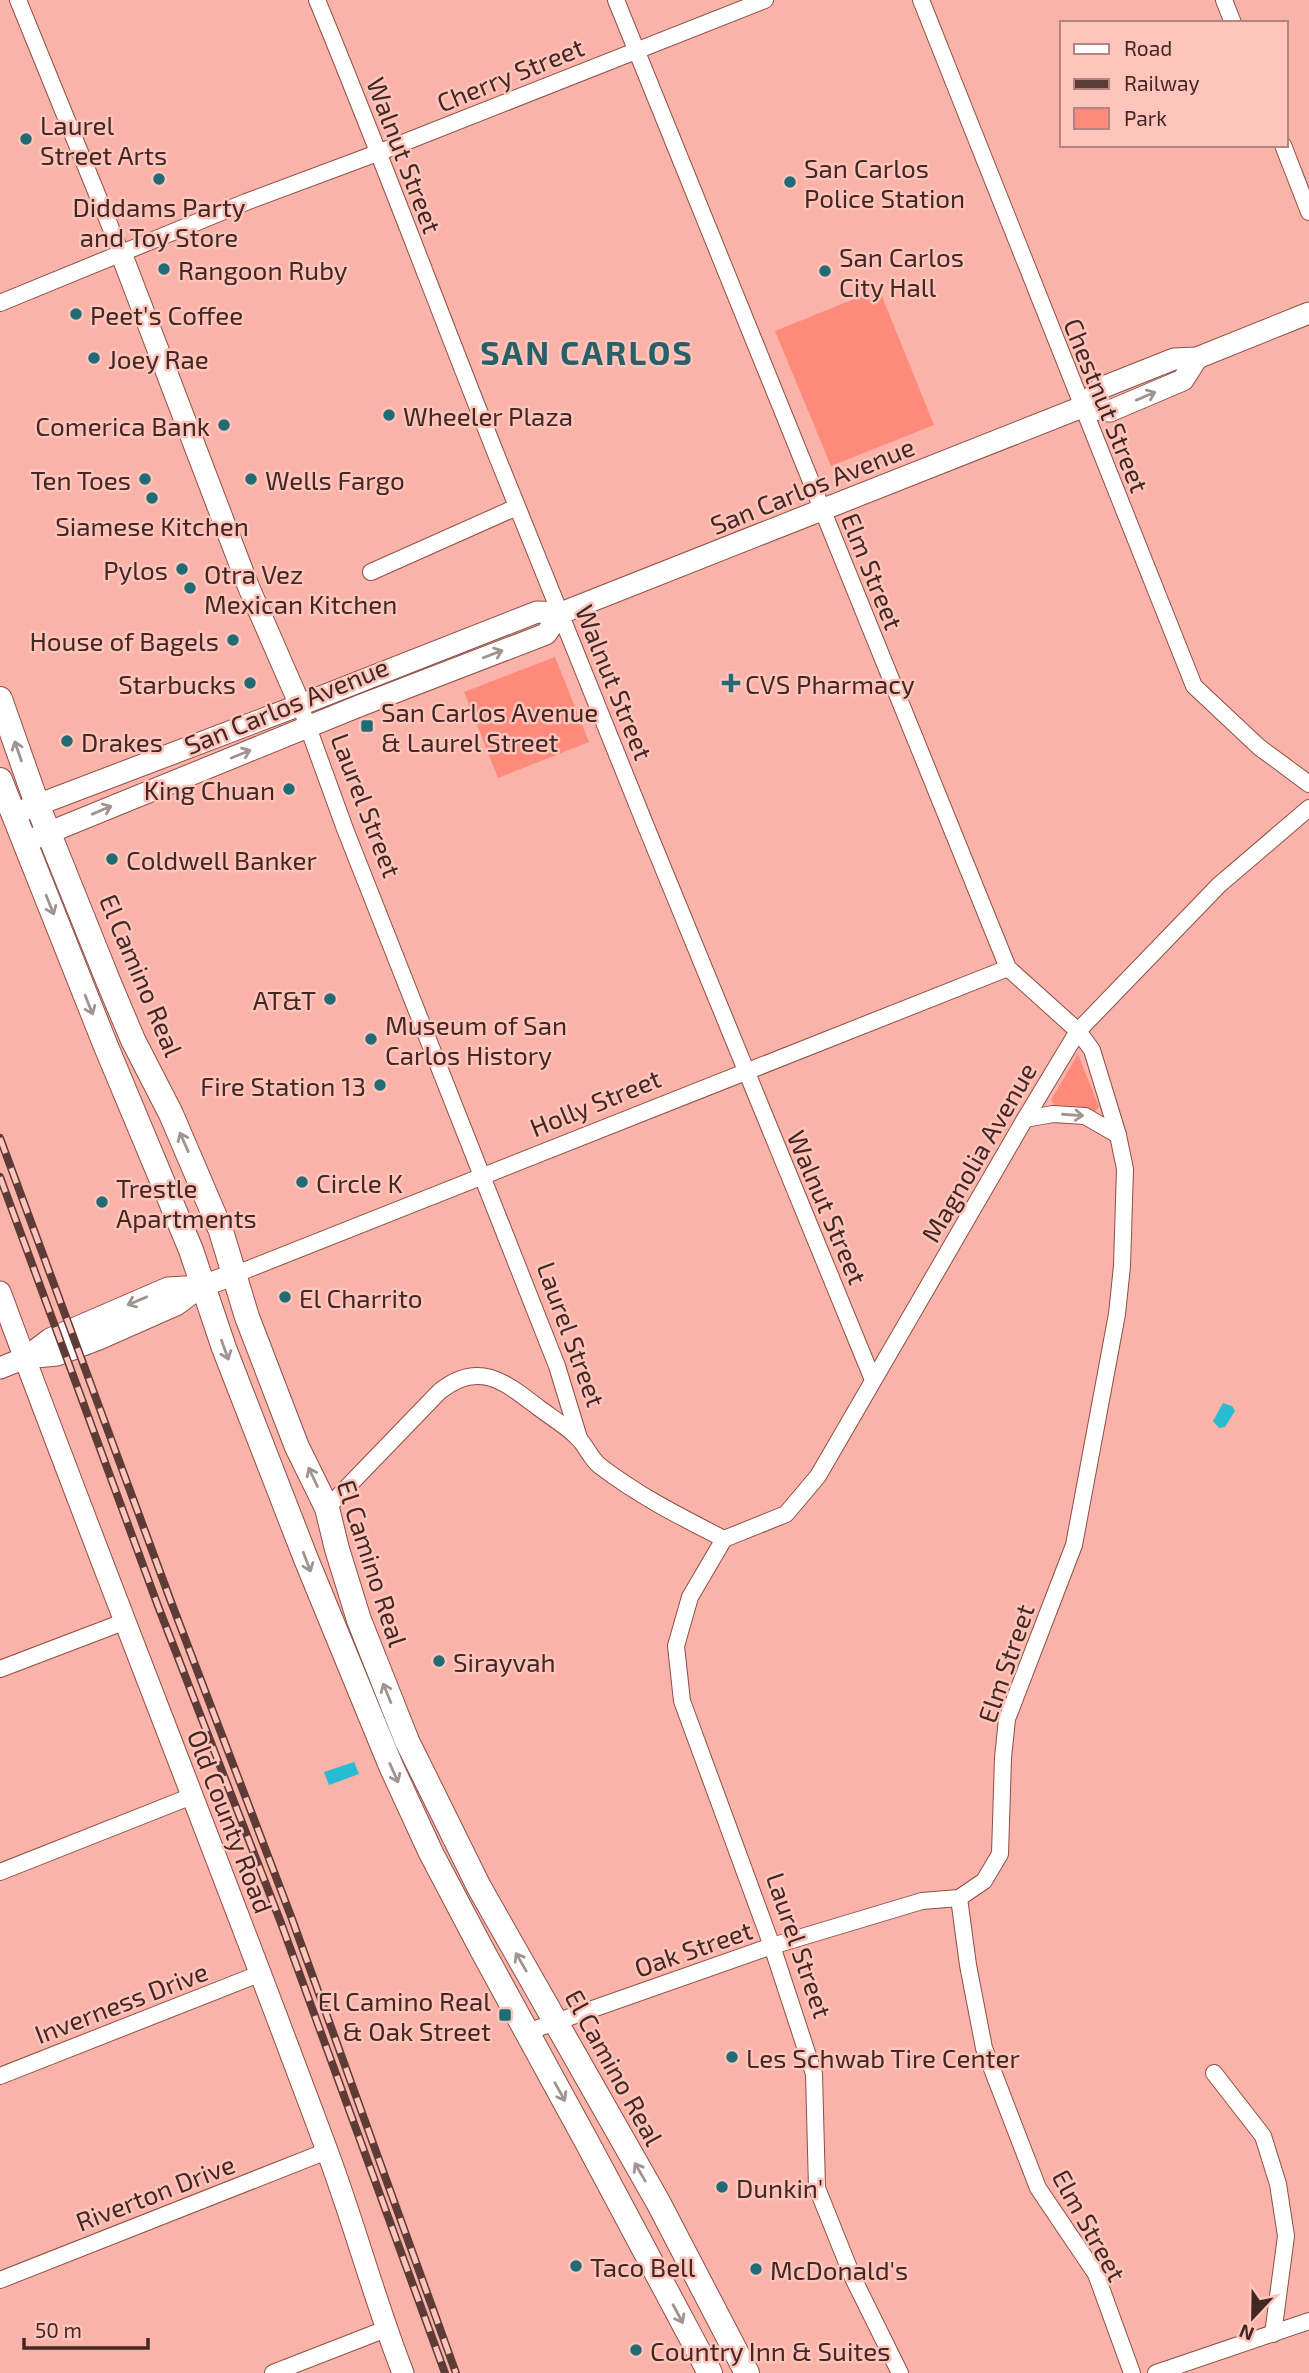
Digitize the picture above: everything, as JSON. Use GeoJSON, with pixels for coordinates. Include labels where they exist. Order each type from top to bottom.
{"type":"FeatureCollection","features":[{"type":"Feature","properties":{"kind":"main road","name":"Laurel Street"},"geometry":{"type":"LineString","coordinates":[[121,253],[253,599],[300,705]]}},
{"type":"Feature","properties":{"kind":"main road","name":"San Carlos Avenue"},"geometry":{"type":"LineString","coordinates":[[14,814],[537,611],[561,613],[1082,407],[1101,388],[1174,359],[1197,358],[1309,313]]}},
{"type":"Feature","properties":{"kind":"main road","name":"San Carlos Avenue"},"geometry":{"type":"LineString","coordinates":[[25,843],[417,682],[546,634],[561,613]]}},
{"type":"Feature","properties":{"kind":"main road","name":"El Camino Real"},"geometry":{"type":"LineString","coordinates":[[0,699],[37,804],[128,1029],[188,1151],[221,1231],[247,1317],[297,1447],[327,1508],[359,1619],[407,1741],[479,1887],[658,2202],[747,2373]]}},
{"type":"Feature","properties":{"kind":"main road"},"geometry":{"type":"LineString","coordinates":[[0,780],[105,1044],[184,1231],[224,1348],[306,1559],[391,1766],[431,1853],[710,2373]]}},
{"type":"Feature","properties":{"kind":"main road","name":"Holly Street"},"geometry":{"type":"LineString","coordinates":[[0,1368],[25,1358],[57,1355],[99,1339],[173,1306],[202,1286],[236,1274]]}},
{"type":"Feature","properties":{"kind":"main road","name":"Old County Road"},"geometry":{"type":"LineString","coordinates":[[0,1292],[89,1532],[126,1621],[327,2151],[403,2373]]}},
{"type":"Feature","properties":{"kind":"street","name":"Laurel Street"},"geometry":{"type":"LineString","coordinates":[[18,0],[121,253]]}},
{"type":"Feature","properties":{"kind":"street","name":"Walnut Street"},"geometry":{"type":"LineString","coordinates":[[317,0],[380,152],[422,268],[517,507],[873,1380]]}},
{"type":"Feature","properties":{"kind":"street","name":"Elm Street"},"geometry":{"type":"LineString","coordinates":[[616,0],[1008,968],[1078,1031],[1092,1050],[1118,1135],[1125,1169],[1122,1266],[1117,1314],[1074,1545],[1007,1719],[1000,1854],[984,1881],[959,1898],[968,1965],[984,2048],[1038,2188],[1096,2274],[1132,2373]]}},
{"type":"Feature","properties":{"kind":"street","name":"Cherry Street"},"geometry":{"type":"LineString","coordinates":[[0,303],[246,202],[765,0]]}},
{"type":"Feature","properties":{"kind":"street","name":"Chestnut Street"},"geometry":{"type":"LineString","coordinates":[[921,0],[1194,687],[1259,747],[1309,785]]}},
{"type":"Feature","properties":{"kind":"street"},"geometry":{"type":"LineString","coordinates":[[1224,0],[1232,21]]}},
{"type":"Feature","properties":{"kind":"street"},"geometry":{"type":"LineString","coordinates":[[1284,147],[1309,212]]}},
{"type":"Feature","properties":{"kind":"street"},"geometry":{"type":"LineString","coordinates":[[371,572],[517,507]]}},
{"type":"Feature","properties":{"kind":"street","name":"Laurel Street"},"geometry":{"type":"LineString","coordinates":[[300,705],[349,840],[558,1366],[579,1438]]}},
{"type":"Feature","properties":{"kind":"street"},"geometry":{"type":"LineString","coordinates":[[1309,785],[1305,796],[1309,808]]}},
{"type":"Feature","properties":{"kind":"street","name":"Magnolia Avenue"},"geometry":{"type":"LineString","coordinates":[[724,1539],[786,1514],[818,1476],[1078,1031],[1219,884],[1309,808]]}},
{"type":"Feature","properties":{"kind":"street","name":"Holly Street"},"geometry":{"type":"LineString","coordinates":[[236,1274],[1008,968]]}},
{"type":"Feature","properties":{"kind":"street"},"geometry":{"type":"LineString","coordinates":[[1025,1119],[1053,1114],[1085,1116],[1118,1135]]}},
{"type":"Feature","properties":{"kind":"street"},"geometry":{"type":"LineString","coordinates":[[327,1508],[440,1391],[453,1381],[469,1375],[488,1376],[507,1384],[579,1438],[597,1463],[646,1499],[724,1539]]}},
{"type":"Feature","properties":{"kind":"street","name":"Laurel Street"},"geometry":{"type":"LineString","coordinates":[[724,1539],[690,1597],[676,1646],[682,1701],[772,1946],[814,2074],[817,2188],[853,2278],[900,2373]]}},
{"type":"Feature","properties":{"kind":"street"},"geometry":{"type":"LineString","coordinates":[[0,1669],[126,1621]]}},
{"type":"Feature","properties":{"kind":"street"},"geometry":{"type":"LineString","coordinates":[[0,1872],[192,1796]]}},
{"type":"Feature","properties":{"kind":"street","name":"Oak Street"},"geometry":{"type":"LineString","coordinates":[[527,2032],[772,1946],[922,1901],[959,1898]]}},
{"type":"Feature","properties":{"kind":"street","name":"Inverness Drive"},"geometry":{"type":"LineString","coordinates":[[0,2076],[260,1974]]}},
{"type":"Feature","properties":{"kind":"street"},"geometry":{"type":"LineString","coordinates":[[1214,2073],[1263,2136],[1278,2184],[1286,2236],[1273,2334]]}},
{"type":"Feature","properties":{"kind":"street","name":"Riverton Drive"},"geometry":{"type":"LineString","coordinates":[[0,2280],[327,2151]]}},
{"type":"Feature","properties":{"kind":"street"},"geometry":{"type":"LineString","coordinates":[[1156,2373],[1309,2321]]}},
{"type":"Feature","properties":{"kind":"street"},"geometry":{"type":"LineString","coordinates":[[273,2373],[386,2329]]}},
{"type":"Feature","properties":{"kind":"green space"},"geometry":{"type":"Polygon","coordinates":[[[879,289],[934,425],[831,466],[775,331],[879,289]]]}},
{"type":"Feature","properties":{"kind":"green space"},"geometry":{"type":"Polygon","coordinates":[[[555,657],[589,742],[498,778],[464,692],[555,657]]]}},
{"type":"Feature","properties":{"kind":"green space"},"geometry":{"type":"Polygon","coordinates":[[[1078,1054],[1099,1107],[1095,1112],[1078,1106],[1054,1105],[1051,1100],[1078,1054]]]}},
{"type":"Feature","properties":{"kind":"water"},"geometry":{"type":"Polygon","coordinates":[[[1223,1403],[1232,1406],[1235,1411],[1225,1427],[1219,1428],[1213,1421],[1223,1403]]]}},
{"type":"Feature","properties":{"kind":"water"},"geometry":{"type":"Polygon","coordinates":[[[354,1762],[359,1774],[329,1785],[324,1772],[354,1762]]]}},
{"type":"Feature","properties":{"kind":"railway"},"geometry":{"type":"LineString","coordinates":[[0,1138],[170,1599],[292,1919],[456,2373]]}},
{"type":"Feature","properties":{"kind":"railway"},"geometry":{"type":"LineString","coordinates":[[0,1177],[158,1606],[281,1923],[445,2373]]}},
{"type":"Feature","properties":{"kind":"place","name":"Laurel Street Arts"},"geometry":{"type":"Point","coordinates":[26,139]}},
{"type":"Feature","properties":{"kind":"place","name":"Diddams Party and Toy Store"},"geometry":{"type":"Point","coordinates":[159,179]}},
{"type":"Feature","properties":{"kind":"place","name":"San Carlos Police Station"},"geometry":{"type":"Point","coordinates":[790,182]}},
{"type":"Feature","properties":{"kind":"place","name":"Rangoon Ruby"},"geometry":{"type":"Point","coordinates":[164,269]}},
{"type":"Feature","properties":{"kind":"place","name":"San Carlos City Hall"},"geometry":{"type":"Point","coordinates":[825,271]}},
{"type":"Feature","properties":{"kind":"place","name":"Peet's Coffee"},"geometry":{"type":"Point","coordinates":[76,314]}},
{"type":"Feature","properties":{"kind":"place","name":"Joey Rae"},"geometry":{"type":"Point","coordinates":[94,358]}},
{"type":"Feature","properties":{"kind":"place","name":"Wheeler Plaza"},"geometry":{"type":"Point","coordinates":[389,415]}},
{"type":"Feature","properties":{"kind":"place","name":"Comerica Bank"},"geometry":{"type":"Point","coordinates":[224,425]}},
{"type":"Feature","properties":{"kind":"place","name":"Ten Toes"},"geometry":{"type":"Point","coordinates":[145,479]}},
{"type":"Feature","properties":{"kind":"place","name":"Wells Fargo"},"geometry":{"type":"Point","coordinates":[251,479]}},
{"type":"Feature","properties":{"kind":"place","name":"Siamese Kitchen"},"geometry":{"type":"Point","coordinates":[152,498]}},
{"type":"Feature","properties":{"kind":"place","name":"Pylos"},"geometry":{"type":"Point","coordinates":[182,569]}},
{"type":"Feature","properties":{"kind":"place","name":"Otra Vez Mexican Kitchen"},"geometry":{"type":"Point","coordinates":[190,588]}},
{"type":"Feature","properties":{"kind":"place","name":"House of Bagels"},"geometry":{"type":"Point","coordinates":[233,640]}},
{"type":"Feature","properties":{"kind":"place","name":"Starbucks"},"geometry":{"type":"Point","coordinates":[250,683]}},
{"type":"Feature","properties":{"kind":"place","name":"CVS Pharmacy"},"geometry":{"type":"Point","coordinates":[731,683]}},
{"type":"Feature","properties":{"kind":"place","name":"San Carlos Avenue & Laurel Street"},"geometry":{"type":"Point","coordinates":[367,726]}},
{"type":"Feature","properties":{"kind":"place","name":"Drakes"},"geometry":{"type":"Point","coordinates":[67,741]}},
{"type":"Feature","properties":{"kind":"place","name":"King Chuan"},"geometry":{"type":"Point","coordinates":[289,789]}},
{"type":"Feature","properties":{"kind":"place","name":"Coldwell Banker"},"geometry":{"type":"Point","coordinates":[112,859]}},
{"type":"Feature","properties":{"kind":"place","name":"AT&T"},"geometry":{"type":"Point","coordinates":[330,999]}},
{"type":"Feature","properties":{"kind":"place","name":"Museum of San Carlos History"},"geometry":{"type":"Point","coordinates":[371,1039]}},
{"type":"Feature","properties":{"kind":"place","name":"Fire Station 13"},"geometry":{"type":"Point","coordinates":[380,1085]}},
{"type":"Feature","properties":{"kind":"place","name":"Circle K"},"geometry":{"type":"Point","coordinates":[302,1182]}},
{"type":"Feature","properties":{"kind":"place","name":"Trestle Apartments"},"geometry":{"type":"Point","coordinates":[102,1202]}},
{"type":"Feature","properties":{"kind":"place","name":"El Charrito"},"geometry":{"type":"Point","coordinates":[285,1297]}},
{"type":"Feature","properties":{"kind":"place","name":"Sirayvah"},"geometry":{"type":"Point","coordinates":[439,1661]}},
{"type":"Feature","properties":{"kind":"place","name":"El Camino Real & Oak Street"},"geometry":{"type":"Point","coordinates":[505,2015]}},
{"type":"Feature","properties":{"kind":"place","name":"Les Schwab Tire Center"},"geometry":{"type":"Point","coordinates":[732,2057]}},
{"type":"Feature","properties":{"kind":"place","name":"Dunkin'"},"geometry":{"type":"Point","coordinates":[722,2187]}},
{"type":"Feature","properties":{"kind":"place","name":"Taco Bell"},"geometry":{"type":"Point","coordinates":[576,2266]}},
{"type":"Feature","properties":{"kind":"place","name":"McDonald's"},"geometry":{"type":"Point","coordinates":[756,2269]}},
{"type":"Feature","properties":{"kind":"place","name":"Country Inn & Suites"},"geometry":{"type":"Point","coordinates":[636,2350]}},
{"type":"Feature","properties":{"kind":"district","name":"SAN CARLOS"},"geometry":{"type":"Point","coordinates":[587,352]}}]}
